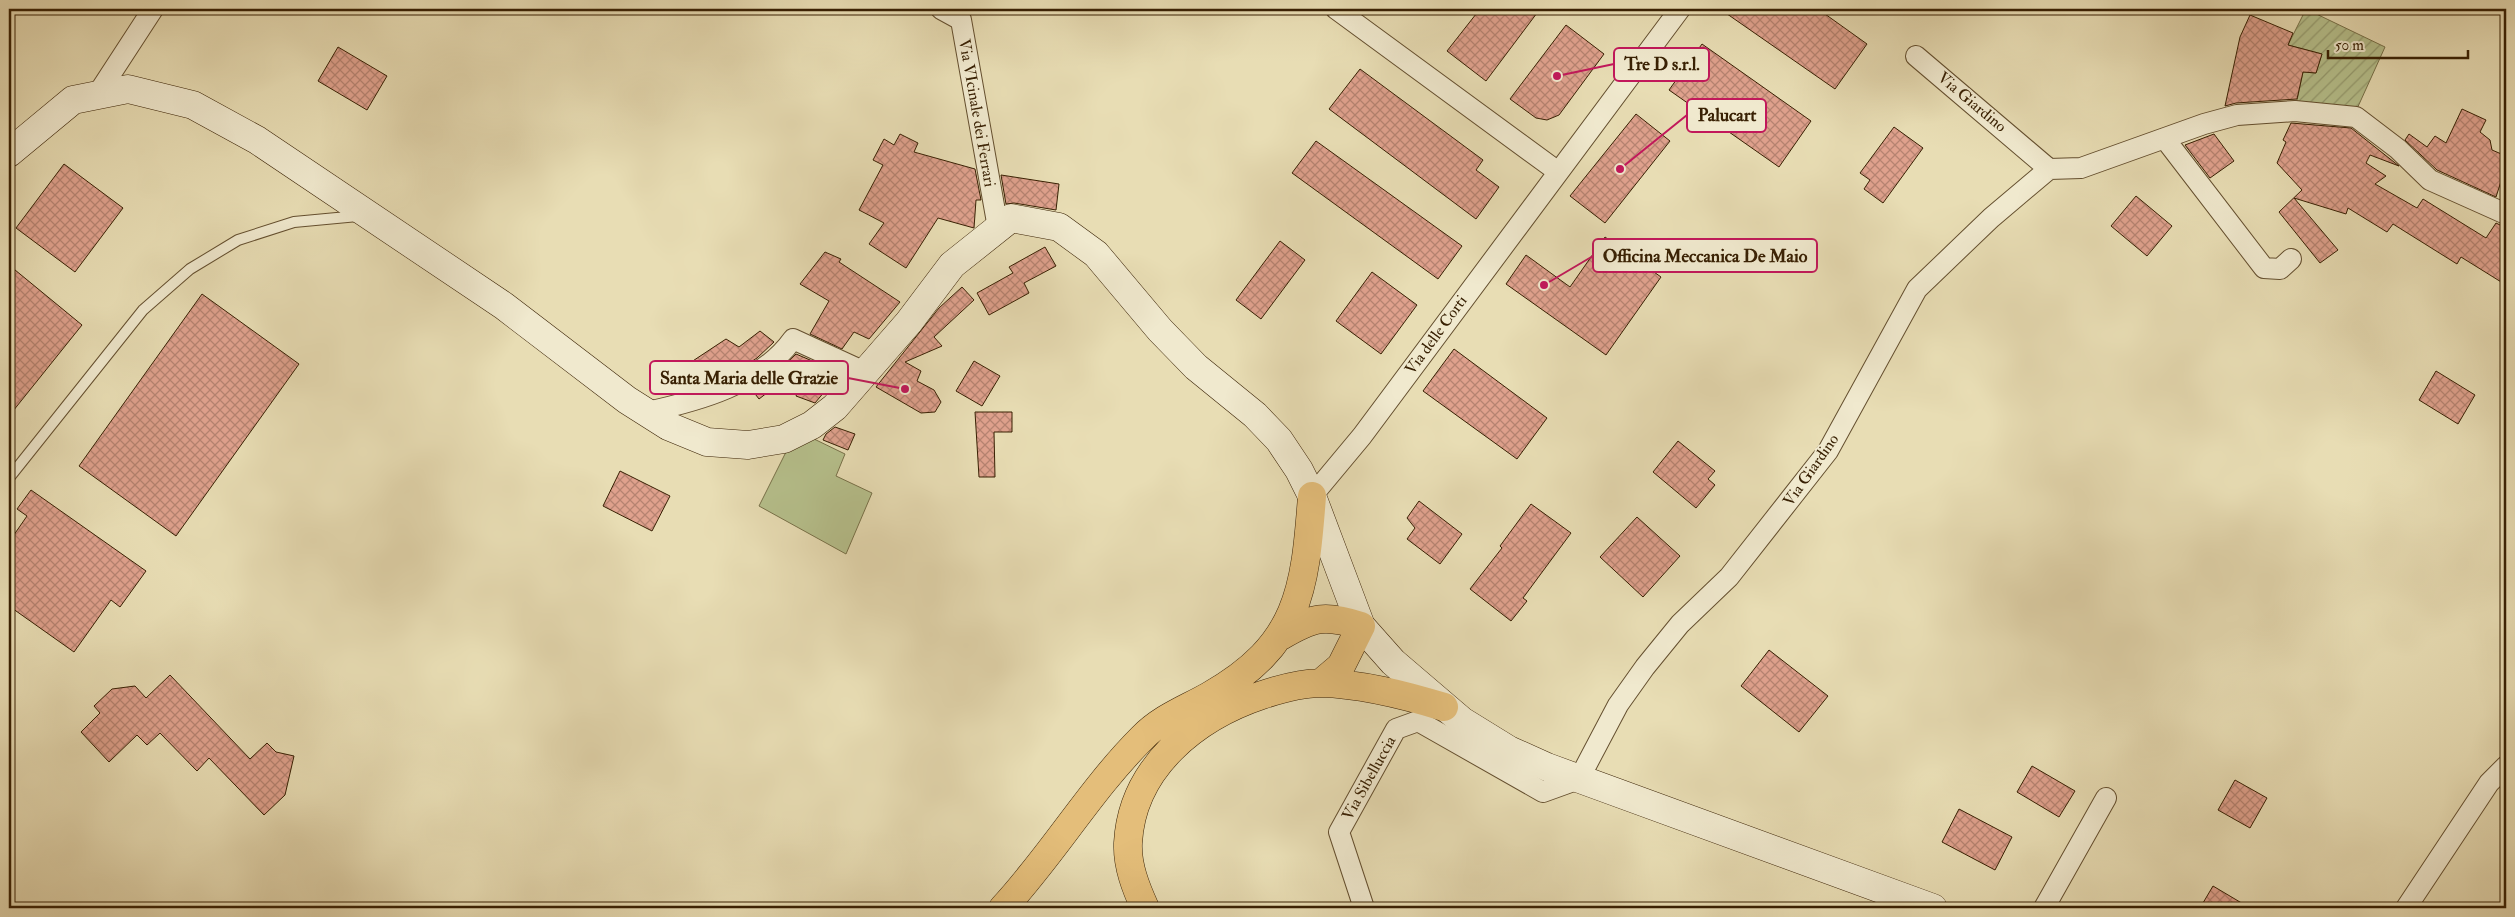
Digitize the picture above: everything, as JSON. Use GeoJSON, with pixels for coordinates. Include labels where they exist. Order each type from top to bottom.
{"type":"FeatureCollection","features":[{"type":"Feature","properties":{"kind":"highway"},"geometry":{"type":"LineString","coordinates":[[1281,636],[1297,601],[1307,562],[1312,496]]}},
{"type":"Feature","properties":{"kind":"highway"},"geometry":{"type":"LineString","coordinates":[[1003,908],[1126,754],[1146,733],[1173,714],[1210,696],[1239,677],[1260,660],[1281,636],[1300,624],[1321,618],[1361,626],[1341,666],[1320,683]]}},
{"type":"Feature","properties":{"kind":"highway"},"geometry":{"type":"LineString","coordinates":[[1145,908],[1133,881],[1128,843],[1136,806],[1154,767],[1183,738],[1204,722],[1234,704],[1280,689],[1320,683],[1400,693],[1444,707]]}},
{"type":"Feature","properties":{"kind":"street"},"geometry":{"type":"LineString","coordinates":[[96,95],[153,9]]}},
{"type":"Feature","properties":{"kind":"street","name":"Via VIcinale dei Ferrari"},"geometry":{"type":"LineString","coordinates":[[941,9],[961,20],[998,228]]}},
{"type":"Feature","properties":{"kind":"street"},"geometry":{"type":"LineString","coordinates":[[1336,9],[1557,171]]}},
{"type":"Feature","properties":{"kind":"street","name":"Via delle Corti"},"geometry":{"type":"LineString","coordinates":[[1312,496],[1362,436],[1557,171],[1680,9]]}},
{"type":"Feature","properties":{"kind":"street","name":"Via Giardino"},"geometry":{"type":"LineString","coordinates":[[1579,779],[1618,705],[1645,667],[1680,624],[1730,577],[1828,451],[1916,289],[2017,195],[2049,169],[1916,56]]}},
{"type":"Feature","properties":{"kind":"street"},"geometry":{"type":"LineString","coordinates":[[9,153],[73,100],[128,89],[194,105],[257,140],[504,306],[627,400],[668,426],[707,442],[748,445],[784,439],[812,425],[835,407],[867,372],[952,265],[1010,218],[1059,227],[1096,254],[1160,330],[1196,368],[1255,416],[1279,440],[1299,470],[1312,496],[1361,626],[1393,662],[1444,707],[1509,750],[1579,779],[1933,908]]}},
{"type":"Feature","properties":{"kind":"street"},"geometry":{"type":"LineString","coordinates":[[2049,169],[2081,168],[2204,124],[2237,115],[2295,111],[2356,117],[2398,149],[2430,180],[2506,214]]}},
{"type":"Feature","properties":{"kind":"street"},"geometry":{"type":"LineString","coordinates":[[2164,139],[2264,268],[2280,269],[2291,259]]}},
{"type":"Feature","properties":{"kind":"street"},"geometry":{"type":"LineString","coordinates":[[647,412],[684,404],[737,383],[764,368],[783,353],[793,339],[867,372]]}},
{"type":"Feature","properties":{"kind":"street","name":"Via Sibelluccia"},"geometry":{"type":"LineString","coordinates":[[1364,908],[1339,832],[1396,729],[1418,721],[1543,792],[1579,779]]}},
{"type":"Feature","properties":{"kind":"street"},"geometry":{"type":"LineString","coordinates":[[2406,908],[2489,782],[2506,766]]}},
{"type":"Feature","properties":{"kind":"street"},"geometry":{"type":"LineString","coordinates":[[2044,908],[2106,798]]}},
{"type":"Feature","properties":{"kind":"lane"},"geometry":{"type":"LineString","coordinates":[[9,478],[142,310],[190,269],[238,240],[294,222],[369,215]]}},
{"type":"Feature","properties":{"kind":"green space"},"geometry":{"type":"Polygon","coordinates":[[[2306,9],[2385,47],[2356,111],[2296,105],[2303,72],[2316,73],[2322,54],[2288,45],[2306,9]]]}},
{"type":"Feature","properties":{"kind":"green space"},"geometry":{"type":"Polygon","coordinates":[[[812,438],[845,454],[836,476],[872,493],[846,554],[759,506],[788,448],[812,438]]]}},
{"type":"Feature","properties":{"kind":"building"},"geometry":{"type":"Polygon","coordinates":[[[1480,9],[1540,9],[1486,81],[1447,51],[1480,9]]]}},
{"type":"Feature","properties":{"kind":"building"},"geometry":{"type":"Polygon","coordinates":[[[1720,9],[1818,9],[1867,44],[1835,89],[1720,9]]]}},
{"type":"Feature","properties":{"kind":"building"},"geometry":{"type":"Polygon","coordinates":[[[2250,15],[2293,33],[2288,45],[2322,54],[2316,73],[2303,72],[2297,99],[2236,103],[2225,106],[2240,37],[2250,15]]]}},
{"type":"Feature","properties":{"kind":"building"},"geometry":{"type":"Polygon","coordinates":[[[1566,25],[1604,54],[1559,115],[1547,120],[1536,118],[1510,99],[1566,25]]]}},
{"type":"Feature","properties":{"kind":"building"},"geometry":{"type":"Polygon","coordinates":[[[1702,44],[1811,121],[1779,167],[1669,90],[1702,44]]]}},
{"type":"Feature","properties":{"kind":"building"},"geometry":{"type":"Polygon","coordinates":[[[338,47],[387,76],[367,110],[318,81],[338,47]]]}},
{"type":"Feature","properties":{"kind":"building"},"geometry":{"type":"Polygon","coordinates":[[[1360,69],[1483,160],[1476,170],[1499,187],[1476,219],[1329,109],[1360,69]]]}},
{"type":"Feature","properties":{"kind":"building"},"geometry":{"type":"Polygon","coordinates":[[[2462,109],[2486,120],[2480,132],[2490,140],[2492,150],[2506,156],[2506,175],[2503,175],[2496,197],[2437,170],[2405,140],[2409,134],[2427,147],[2435,136],[2446,143],[2462,109]]]}},
{"type":"Feature","properties":{"kind":"building"},"geometry":{"type":"Polygon","coordinates":[[[1636,114],[1670,141],[1605,223],[1570,196],[1636,114]]]}},
{"type":"Feature","properties":{"kind":"building"},"geometry":{"type":"Polygon","coordinates":[[[2291,123],[2351,128],[2399,166],[2370,155],[2366,163],[2386,176],[2375,184],[2417,208],[2423,199],[2486,238],[2496,223],[2506,228],[2506,285],[2461,257],[2457,264],[2393,224],[2387,232],[2348,208],[2346,214],[2294,198],[2338,250],[2320,263],[2279,212],[2302,190],[2277,163],[2286,142],[2283,140],[2291,123]]]}},
{"type":"Feature","properties":{"kind":"building"},"geometry":{"type":"Polygon","coordinates":[[[1894,127],[1923,148],[1883,203],[1864,189],[1870,180],[1860,173],[1894,127]]]}},
{"type":"Feature","properties":{"kind":"building"},"geometry":{"type":"Polygon","coordinates":[[[900,134],[918,143],[914,152],[975,169],[981,200],[976,200],[974,228],[938,218],[906,268],[869,244],[884,223],[859,210],[883,165],[873,160],[884,139],[894,145],[900,134]]]}},
{"type":"Feature","properties":{"kind":"building"},"geometry":{"type":"Polygon","coordinates":[[[2214,134],[2234,161],[2210,178],[2185,145],[2214,134]]]}},
{"type":"Feature","properties":{"kind":"building"},"geometry":{"type":"Polygon","coordinates":[[[1316,141],[1462,246],[1438,279],[1292,173],[1316,141]]]}},
{"type":"Feature","properties":{"kind":"building"},"geometry":{"type":"Polygon","coordinates":[[[64,164],[123,208],[75,272],[16,228],[64,164]]]}},
{"type":"Feature","properties":{"kind":"building"},"geometry":{"type":"Polygon","coordinates":[[[1001,175],[1059,184],[1056,210],[1014,203],[1006,204],[1001,175]]]}},
{"type":"Feature","properties":{"kind":"building"},"geometry":{"type":"Polygon","coordinates":[[[2136,196],[2172,226],[2147,256],[2111,226],[2136,196]]]}},
{"type":"Feature","properties":{"kind":"building"},"geometry":{"type":"Polygon","coordinates":[[[1605,237],[1661,277],[1606,355],[1506,284],[1526,255],[1570,287],[1605,237]]]}},
{"type":"Feature","properties":{"kind":"building"},"geometry":{"type":"Polygon","coordinates":[[[1280,241],[1305,260],[1261,319],[1236,300],[1280,241]]]}},
{"type":"Feature","properties":{"kind":"building"},"geometry":{"type":"Polygon","coordinates":[[[1045,247],[1056,266],[1024,283],[1029,293],[989,315],[977,293],[1013,273],[1009,267],[1045,247]]]}},
{"type":"Feature","properties":{"kind":"building"},"geometry":{"type":"Polygon","coordinates":[[[825,252],[841,259],[839,262],[900,302],[869,339],[854,332],[842,349],[810,334],[829,301],[800,284],[825,252]]]}},
{"type":"Feature","properties":{"kind":"building"},"geometry":{"type":"Polygon","coordinates":[[[9,265],[82,325],[9,416],[9,265]]]}},
{"type":"Feature","properties":{"kind":"building"},"geometry":{"type":"Polygon","coordinates":[[[1372,272],[1417,305],[1381,354],[1336,321],[1372,272]]]}},
{"type":"Feature","properties":{"kind":"building"},"geometry":{"type":"Polygon","coordinates":[[[962,287],[974,300],[934,337],[942,346],[905,362],[921,371],[917,381],[934,390],[941,402],[935,412],[921,413],[876,387],[939,308],[962,287]]]}},
{"type":"Feature","properties":{"kind":"building"},"geometry":{"type":"Polygon","coordinates":[[[202,294],[299,364],[176,536],[79,466],[202,294]]]}},
{"type":"Feature","properties":{"kind":"building"},"geometry":{"type":"Polygon","coordinates":[[[760,331],[774,342],[757,358],[740,369],[703,385],[670,394],[661,382],[726,339],[739,347],[760,331]]]}},
{"type":"Feature","properties":{"kind":"building"},"geometry":{"type":"Polygon","coordinates":[[[1454,349],[1547,418],[1517,459],[1423,391],[1454,349]]]}},
{"type":"Feature","properties":{"kind":"building"},"geometry":{"type":"Polygon","coordinates":[[[796,354],[810,360],[759,399],[752,390],[772,377],[796,354]]]}},
{"type":"Feature","properties":{"kind":"building"},"geometry":{"type":"Polygon","coordinates":[[[810,360],[840,373],[815,403],[796,396],[810,360]]]}},
{"type":"Feature","properties":{"kind":"building"},"geometry":{"type":"Polygon","coordinates":[[[974,361],[1000,376],[982,406],[956,391],[974,361]]]}},
{"type":"Feature","properties":{"kind":"building"},"geometry":{"type":"Polygon","coordinates":[[[2436,371],[2475,395],[2458,424],[2419,400],[2436,371]]]}},
{"type":"Feature","properties":{"kind":"building"},"geometry":{"type":"Polygon","coordinates":[[[975,412],[1012,412],[1012,432],[994,432],[995,477],[979,477],[975,412]]]}},
{"type":"Feature","properties":{"kind":"building"},"geometry":{"type":"Polygon","coordinates":[[[835,427],[855,434],[848,450],[823,440],[826,434],[835,427]]]}},
{"type":"Feature","properties":{"kind":"building"},"geometry":{"type":"Polygon","coordinates":[[[1678,441],[1715,471],[1708,479],[1715,485],[1696,508],[1653,472],[1678,441]]]}},
{"type":"Feature","properties":{"kind":"building"},"geometry":{"type":"Polygon","coordinates":[[[620,471],[670,496],[652,531],[603,506],[620,471]]]}},
{"type":"Feature","properties":{"kind":"building"},"geometry":{"type":"Polygon","coordinates":[[[31,490],[146,571],[120,607],[111,600],[74,652],[9,606],[9,542],[27,516],[17,509],[31,490]]]}},
{"type":"Feature","properties":{"kind":"building"},"geometry":{"type":"Polygon","coordinates":[[[1419,501],[1462,534],[1440,564],[1407,539],[1415,528],[1407,518],[1419,501]]]}},
{"type":"Feature","properties":{"kind":"building"},"geometry":{"type":"Polygon","coordinates":[[[1531,504],[1571,533],[1523,598],[1527,601],[1511,621],[1470,589],[1502,548],[1500,546],[1531,504]]]}},
{"type":"Feature","properties":{"kind":"building"},"geometry":{"type":"Polygon","coordinates":[[[1637,517],[1680,556],[1643,597],[1600,557],[1637,517]]]}},
{"type":"Feature","properties":{"kind":"building"},"geometry":{"type":"Polygon","coordinates":[[[1769,650],[1828,696],[1799,732],[1741,686],[1769,650]]]}},
{"type":"Feature","properties":{"kind":"building"},"geometry":{"type":"Polygon","coordinates":[[[170,675],[250,759],[267,743],[276,752],[294,756],[285,795],[264,815],[209,758],[197,771],[160,733],[147,745],[137,735],[109,762],[81,732],[100,713],[94,706],[112,689],[135,686],[146,698],[170,675]]]}},
{"type":"Feature","properties":{"kind":"building"},"geometry":{"type":"Polygon","coordinates":[[[2032,766],[2075,791],[2059,817],[2017,792],[2032,766]]]}},
{"type":"Feature","properties":{"kind":"building"},"geometry":{"type":"Polygon","coordinates":[[[2235,780],[2267,798],[2250,828],[2218,810],[2235,780]]]}},
{"type":"Feature","properties":{"kind":"building"},"geometry":{"type":"Polygon","coordinates":[[[1959,809],[2012,837],[1995,870],[1942,842],[1959,809]]]}},
{"type":"Feature","properties":{"kind":"building"},"geometry":{"type":"Polygon","coordinates":[[[2213,886],[2250,908],[2200,908],[2213,886]]]}},
{"type":"Feature","properties":{"kind":"place","name":"Tre D s.r.l."},"geometry":{"type":"Point","coordinates":[1557,76]}},
{"type":"Feature","properties":{"kind":"place","name":"Palucart"},"geometry":{"type":"Point","coordinates":[1620,169]}},
{"type":"Feature","properties":{"kind":"place","name":"Officina Meccanica De Maio"},"geometry":{"type":"Point","coordinates":[1544,285]}},
{"type":"Feature","properties":{"kind":"place","name":"Santa Maria delle Grazie"},"geometry":{"type":"Point","coordinates":[905,389]}}]}
